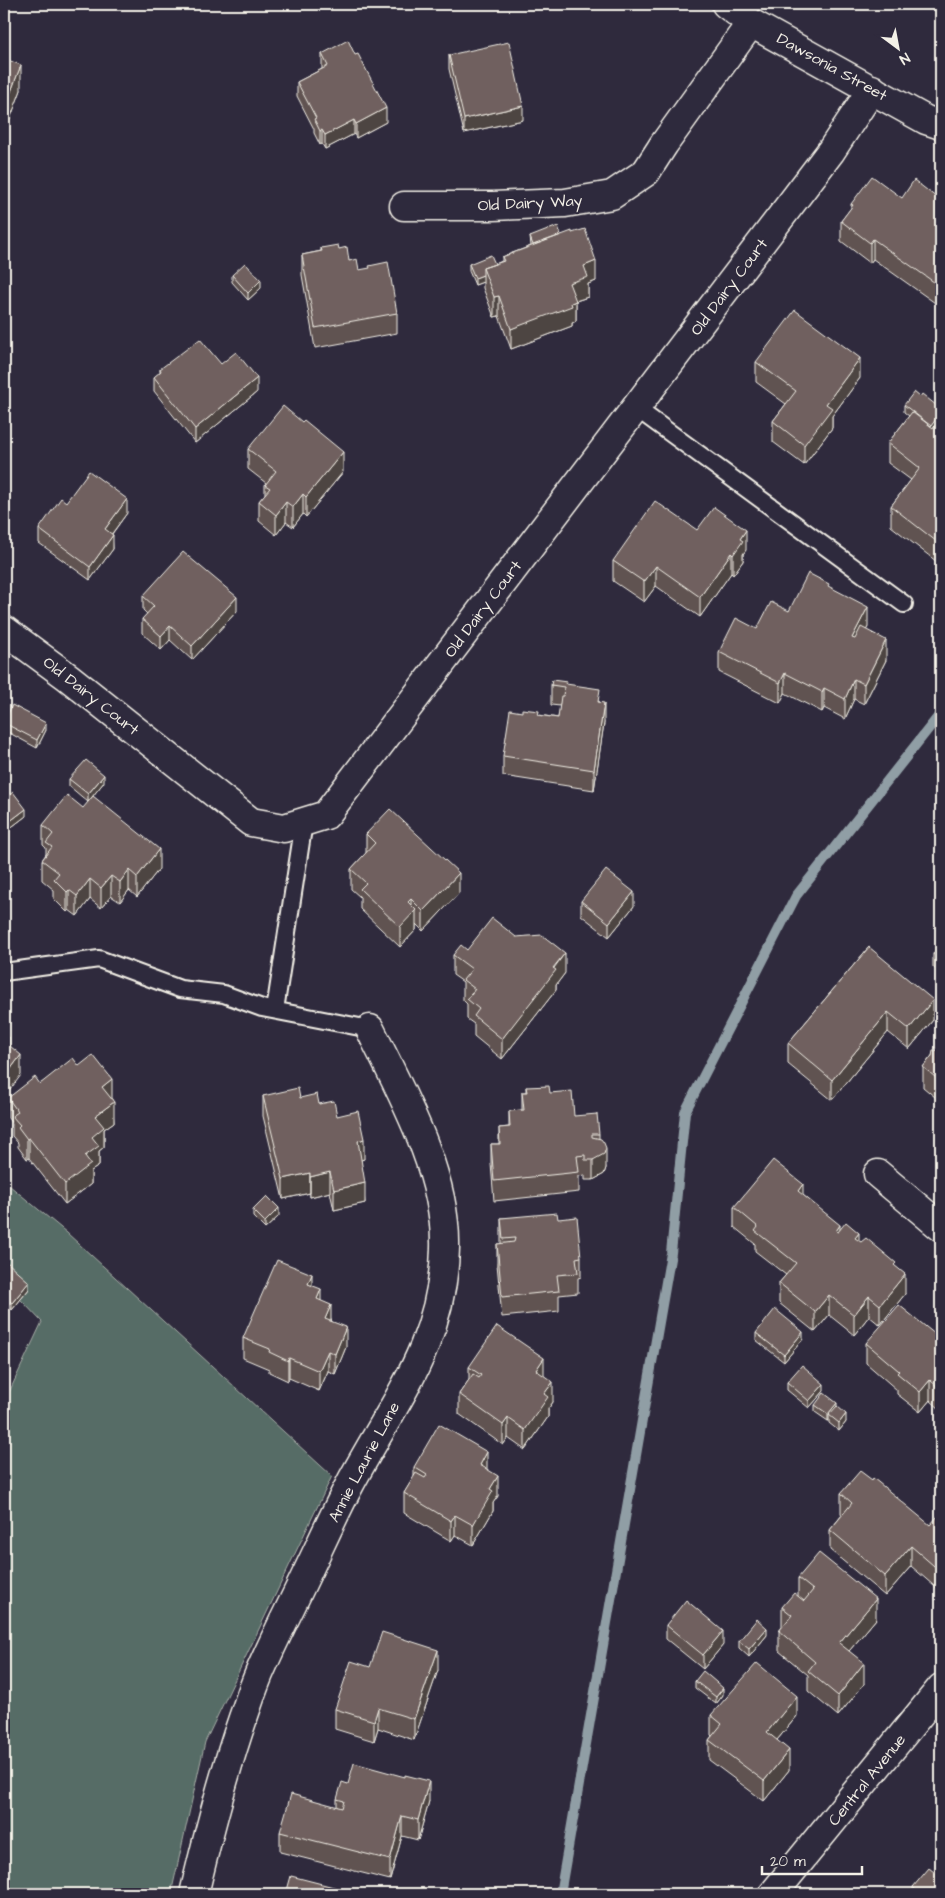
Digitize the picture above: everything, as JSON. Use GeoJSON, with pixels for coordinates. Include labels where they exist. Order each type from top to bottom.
{"type":"FeatureCollection","features":[{"type":"Feature","properties":{"kind":"street","name":"Dawsonia Street"},"geometry":{"type":"LineString","coordinates":[[726,4],[751,23],[926,120],[941,126]]}},
{"type":"Feature","properties":{"kind":"street","name":"Old Dairy Way"},"geometry":{"type":"LineString","coordinates":[[404,206],[493,206],[565,203],[612,195],[646,172],[751,23]]}},
{"type":"Feature","properties":{"kind":"street","name":"Old Dairy Court"},"geometry":{"type":"LineString","coordinates":[[4,630],[251,822],[284,828],[326,815],[831,151],[872,89]]}},
{"type":"Feature","properties":{"kind":"street","name":"Annie Laurie Lane"},"geometry":{"type":"LineString","coordinates":[[194,1894],[230,1756],[258,1676],[349,1485],[418,1364],[438,1309],[445,1247],[438,1184],[406,1102],[370,1029]]}},
{"type":"Feature","properties":{"kind":"street"},"geometry":{"type":"LineString","coordinates":[[878,1174],[941,1227]]}},
{"type":"Feature","properties":{"kind":"street","name":"Central Avenue"},"geometry":{"type":"LineString","coordinates":[[773,1894],[941,1688]]}},
{"type":"Feature","properties":{"kind":"lane"},"geometry":{"type":"LineString","coordinates":[[636,408],[904,604]]}},
{"type":"Feature","properties":{"kind":"lane"},"geometry":{"type":"LineString","coordinates":[[275,1010],[304,822]]}},
{"type":"Feature","properties":{"kind":"lane"},"geometry":{"type":"LineString","coordinates":[[4,972],[99,959],[180,989],[224,994],[262,1008],[370,1029]]}},
{"type":"Feature","properties":{"kind":"green space"},"geometry":{"type":"Polygon","coordinates":[[[4,1181],[67,1233],[332,1476],[205,1742],[171,1894],[4,1894],[4,1403],[42,1322],[4,1282],[4,1181]]]}},
{"type":"Feature","properties":{"kind":"building"},"geometry":{"type":"Polygon","coordinates":[[[348,40],[355,55],[358,54],[386,108],[356,124],[354,120],[325,135],[322,130],[320,131],[314,119],[316,118],[297,82],[328,66],[322,54],[348,40]]]}},
{"type":"Feature","properties":{"kind":"building"},"geometry":{"type":"Polygon","coordinates":[[[509,42],[523,106],[464,119],[449,55],[509,42]]]}},
{"type":"Feature","properties":{"kind":"building"},"geometry":{"type":"Polygon","coordinates":[[[4,56],[5,59],[21,65],[4,110],[4,56]]]}},
{"type":"Feature","properties":{"kind":"building"},"geometry":{"type":"Polygon","coordinates":[[[872,176],[902,198],[914,180],[941,201],[941,280],[938,285],[873,239],[870,243],[841,221],[872,176]]]}},
{"type":"Feature","properties":{"kind":"building"},"geometry":{"type":"Polygon","coordinates":[[[558,226],[561,235],[533,245],[530,237],[558,226]]]}},
{"type":"Feature","properties":{"kind":"building"},"geometry":{"type":"Polygon","coordinates":[[[585,229],[596,261],[584,266],[588,277],[569,283],[576,301],[571,303],[572,306],[511,329],[499,296],[494,297],[483,268],[504,261],[502,257],[572,231],[572,233],[585,229]]]}},
{"type":"Feature","properties":{"kind":"building"},"geometry":{"type":"Polygon","coordinates":[[[338,245],[339,249],[347,247],[349,261],[357,259],[359,270],[388,262],[397,313],[315,328],[302,255],[322,251],[321,248],[338,245]]]}},
{"type":"Feature","properties":{"kind":"building"},"geometry":{"type":"Polygon","coordinates":[[[491,255],[495,264],[483,268],[483,275],[475,278],[469,264],[491,255]]]}},
{"type":"Feature","properties":{"kind":"building"},"geometry":{"type":"Polygon","coordinates":[[[245,263],[261,280],[248,293],[232,275],[245,263]]]}},
{"type":"Feature","properties":{"kind":"building"},"geometry":{"type":"Polygon","coordinates":[[[795,310],[860,358],[826,404],[832,408],[804,445],[773,421],[796,391],[756,362],[795,310]]]}},
{"type":"Feature","properties":{"kind":"building"},"geometry":{"type":"Polygon","coordinates":[[[200,339],[221,364],[236,352],[257,378],[195,429],[154,377],[161,371],[160,369],[200,339]]]}},
{"type":"Feature","properties":{"kind":"building"},"geometry":{"type":"Polygon","coordinates":[[[914,392],[920,397],[922,394],[941,409],[941,412],[931,426],[904,405],[914,392]]]}},
{"type":"Feature","properties":{"kind":"building"},"geometry":{"type":"Polygon","coordinates":[[[283,406],[302,422],[304,420],[343,452],[306,497],[303,494],[293,507],[286,502],[276,515],[259,501],[270,488],[265,485],[276,471],[248,449],[283,406]]]}},
{"type":"Feature","properties":{"kind":"building"},"geometry":{"type":"Polygon","coordinates":[[[912,412],[933,428],[941,418],[941,545],[891,506],[920,468],[888,443],[912,412]]]}},
{"type":"Feature","properties":{"kind":"building"},"geometry":{"type":"Polygon","coordinates":[[[89,471],[127,499],[105,529],[113,535],[90,567],[39,529],[61,498],[66,502],[89,471]]]}},
{"type":"Feature","properties":{"kind":"building"},"geometry":{"type":"Polygon","coordinates":[[[655,501],[697,530],[714,507],[746,530],[740,539],[743,541],[733,555],[731,553],[700,597],[656,566],[644,582],[613,561],[655,501]]]}},
{"type":"Feature","properties":{"kind":"building"},"geometry":{"type":"Polygon","coordinates":[[[183,552],[237,597],[192,646],[170,626],[161,636],[142,619],[154,606],[143,596],[183,552]]]}},
{"type":"Feature","properties":{"kind":"building"},"geometry":{"type":"Polygon","coordinates":[[[808,573],[868,607],[852,638],[855,639],[861,627],[886,640],[864,684],[854,679],[845,699],[824,688],[822,692],[785,673],[780,683],[719,652],[736,618],[757,629],[771,602],[789,611],[808,573]]]}},
{"type":"Feature","properties":{"kind":"building"},"geometry":{"type":"Polygon","coordinates":[[[552,680],[600,689],[598,702],[604,703],[594,770],[503,756],[510,710],[522,712],[522,709],[539,711],[538,715],[558,718],[564,687],[551,685],[552,680]]]}},
{"type":"Feature","properties":{"kind":"building"},"geometry":{"type":"Polygon","coordinates":[[[12,705],[46,723],[37,740],[4,723],[12,705]]]}},
{"type":"Feature","properties":{"kind":"building"},"geometry":{"type":"Polygon","coordinates":[[[86,760],[104,775],[88,794],[69,779],[86,760]]]}},
{"type":"Feature","properties":{"kind":"building"},"geometry":{"type":"Polygon","coordinates":[[[13,792],[26,809],[5,825],[4,799],[13,792]]]}},
{"type":"Feature","properties":{"kind":"building"},"geometry":{"type":"Polygon","coordinates":[[[67,795],[83,808],[93,796],[159,849],[137,877],[129,870],[120,882],[111,876],[101,888],[90,879],[77,896],[69,890],[67,892],[54,879],[59,873],[42,860],[52,847],[46,843],[53,834],[43,825],[67,795]]]}},
{"type":"Feature","properties":{"kind":"building"},"geometry":{"type":"Polygon","coordinates":[[[390,809],[459,873],[423,911],[411,899],[408,902],[416,910],[400,927],[360,889],[366,883],[351,869],[375,843],[366,834],[390,809]]]}},
{"type":"Feature","properties":{"kind":"building"},"geometry":{"type":"Polygon","coordinates":[[[606,870],[634,892],[609,923],[581,901],[606,870]]]}},
{"type":"Feature","properties":{"kind":"building"},"geometry":{"type":"Polygon","coordinates":[[[492,918],[516,937],[542,935],[565,953],[553,968],[556,970],[502,1039],[474,1016],[479,1009],[467,999],[475,989],[463,980],[472,969],[453,955],[461,945],[467,950],[492,918]]]}},
{"type":"Feature","properties":{"kind":"building"},"geometry":{"type":"Polygon","coordinates":[[[941,944],[941,960],[933,954],[941,944]]]}},
{"type":"Feature","properties":{"kind":"building"},"geometry":{"type":"Polygon","coordinates":[[[869,947],[933,1000],[909,1029],[888,1012],[832,1080],[788,1043],[869,947]]]}},
{"type":"Feature","properties":{"kind":"building"},"geometry":{"type":"Polygon","coordinates":[[[941,969],[941,979],[936,975],[941,969]]]}},
{"type":"Feature","properties":{"kind":"building"},"geometry":{"type":"Polygon","coordinates":[[[4,1033],[9,1037],[5,1042],[21,1055],[4,1078],[4,1033]]]}},
{"type":"Feature","properties":{"kind":"building"},"geometry":{"type":"Polygon","coordinates":[[[941,1044],[941,1082],[923,1067],[932,1056],[933,1051],[936,1051],[941,1044]]]}},
{"type":"Feature","properties":{"kind":"building"},"geometry":{"type":"Polygon","coordinates":[[[93,1055],[112,1079],[102,1087],[114,1102],[95,1116],[104,1127],[92,1137],[99,1146],[85,1156],[91,1164],[65,1184],[18,1127],[20,1125],[12,1116],[18,1112],[8,1098],[35,1077],[40,1084],[73,1058],[79,1066],[93,1055]]]}},
{"type":"Feature","properties":{"kind":"building"},"geometry":{"type":"Polygon","coordinates":[[[549,1086],[550,1093],[572,1091],[574,1116],[597,1114],[599,1134],[592,1134],[592,1137],[601,1139],[604,1143],[606,1148],[604,1154],[593,1160],[585,1160],[585,1155],[577,1156],[579,1172],[494,1181],[491,1144],[500,1144],[499,1128],[510,1127],[509,1111],[524,1110],[522,1092],[527,1092],[526,1087],[549,1086]]]}},
{"type":"Feature","properties":{"kind":"building"},"geometry":{"type":"Polygon","coordinates":[[[298,1088],[300,1098],[317,1094],[319,1104],[334,1101],[337,1116],[358,1111],[364,1139],[358,1141],[365,1183],[334,1190],[330,1172],[310,1177],[310,1173],[283,1179],[263,1096],[298,1088]]]}},
{"type":"Feature","properties":{"kind":"building"},"geometry":{"type":"Polygon","coordinates":[[[773,1160],[803,1184],[798,1191],[840,1225],[836,1231],[838,1232],[846,1222],[859,1233],[855,1238],[861,1242],[866,1238],[896,1263],[894,1265],[905,1274],[880,1305],[869,1296],[854,1315],[829,1295],[815,1312],[779,1283],[796,1263],[755,1231],[758,1227],[734,1207],[773,1160]]]}},
{"type":"Feature","properties":{"kind":"building"},"geometry":{"type":"Polygon","coordinates":[[[267,1196],[279,1208],[265,1222],[253,1210],[267,1196]]]}},
{"type":"Feature","properties":{"kind":"building"},"geometry":{"type":"Polygon","coordinates":[[[557,1213],[558,1219],[577,1217],[581,1257],[576,1258],[578,1273],[557,1275],[559,1291],[502,1297],[497,1244],[514,1242],[515,1238],[503,1239],[501,1218],[557,1213]]]}},
{"type":"Feature","properties":{"kind":"building"},"geometry":{"type":"Polygon","coordinates":[[[277,1260],[312,1274],[308,1284],[321,1289],[317,1299],[331,1305],[325,1319],[346,1327],[335,1354],[328,1351],[319,1371],[289,1358],[288,1361],[269,1352],[270,1349],[243,1338],[277,1260]]]}},
{"type":"Feature","properties":{"kind":"building"},"geometry":{"type":"Polygon","coordinates":[[[7,1262],[29,1282],[12,1303],[4,1296],[4,1266],[7,1262]]]}},
{"type":"Feature","properties":{"kind":"building"},"geometry":{"type":"Polygon","coordinates":[[[899,1305],[936,1335],[941,1330],[941,1390],[930,1380],[920,1392],[866,1343],[899,1305]]]}},
{"type":"Feature","properties":{"kind":"building"},"geometry":{"type":"Polygon","coordinates":[[[775,1309],[803,1332],[784,1355],[756,1333],[775,1309]]]}},
{"type":"Feature","properties":{"kind":"building"},"geometry":{"type":"Polygon","coordinates":[[[497,1326],[544,1358],[536,1370],[553,1382],[544,1394],[548,1397],[525,1430],[508,1418],[503,1425],[459,1394],[473,1374],[479,1378],[481,1375],[469,1367],[497,1326]]]}},
{"type":"Feature","properties":{"kind":"building"},"geometry":{"type":"Polygon","coordinates":[[[802,1365],[824,1384],[809,1401],[787,1382],[802,1365]]]}},
{"type":"Feature","properties":{"kind":"building"},"geometry":{"type":"Polygon","coordinates":[[[824,1393],[837,1403],[828,1414],[815,1405],[824,1393]]]}},
{"type":"Feature","properties":{"kind":"building"},"geometry":{"type":"Polygon","coordinates":[[[837,1406],[846,1414],[839,1423],[829,1415],[837,1406]]]}},
{"type":"Feature","properties":{"kind":"building"},"geometry":{"type":"Polygon","coordinates":[[[439,1424],[487,1452],[480,1465],[498,1476],[490,1489],[493,1491],[473,1525],[455,1515],[451,1521],[404,1493],[416,1473],[425,1478],[427,1475],[414,1467],[439,1424]]]}},
{"type":"Feature","properties":{"kind":"building"},"geometry":{"type":"Polygon","coordinates":[[[860,1471],[872,1480],[873,1478],[930,1525],[938,1516],[941,1519],[941,1572],[911,1546],[885,1576],[830,1530],[852,1503],[841,1493],[860,1471]]]}},
{"type":"Feature","properties":{"kind":"building"},"geometry":{"type":"Polygon","coordinates":[[[819,1553],[876,1599],[839,1643],[864,1663],[838,1696],[808,1671],[815,1662],[779,1631],[792,1615],[782,1607],[794,1593],[804,1601],[813,1590],[798,1578],[819,1553]]]}},
{"type":"Feature","properties":{"kind":"building"},"geometry":{"type":"Polygon","coordinates":[[[686,1600],[723,1631],[703,1655],[666,1625],[686,1600]]]}},
{"type":"Feature","properties":{"kind":"building"},"geometry":{"type":"Polygon","coordinates":[[[757,1619],[767,1628],[749,1649],[739,1641],[757,1619]]]}},
{"type":"Feature","properties":{"kind":"building"},"geometry":{"type":"Polygon","coordinates":[[[382,1632],[438,1650],[414,1719],[378,1708],[374,1721],[335,1709],[351,1661],[370,1667],[382,1632]]]}},
{"type":"Feature","properties":{"kind":"building"},"geometry":{"type":"Polygon","coordinates":[[[757,1663],[797,1696],[767,1732],[789,1750],[764,1781],[709,1740],[722,1724],[711,1715],[757,1663]]]}},
{"type":"Feature","properties":{"kind":"building"},"geometry":{"type":"Polygon","coordinates":[[[703,1671],[723,1688],[716,1697],[695,1681],[703,1671]]]}},
{"type":"Feature","properties":{"kind":"building"},"geometry":{"type":"Polygon","coordinates":[[[354,1763],[405,1777],[405,1775],[429,1781],[418,1820],[402,1816],[390,1860],[280,1832],[291,1794],[342,1808],[344,1801],[337,1799],[342,1782],[348,1784],[354,1763]]]}},
{"type":"Feature","properties":{"kind":"building"},"geometry":{"type":"Polygon","coordinates":[[[941,1863],[941,1894],[920,1894],[913,1887],[929,1868],[934,1872],[941,1863]]]}},
{"type":"Feature","properties":{"kind":"building"},"geometry":{"type":"Polygon","coordinates":[[[291,1876],[361,1894],[286,1894],[291,1876]]]}},
{"type":"Feature","properties":{"kind":"waterway"},"geometry":{"type":"LineString","coordinates":[[560,1894],[671,1253],[685,1112],[796,896],[941,713]]}}]}
